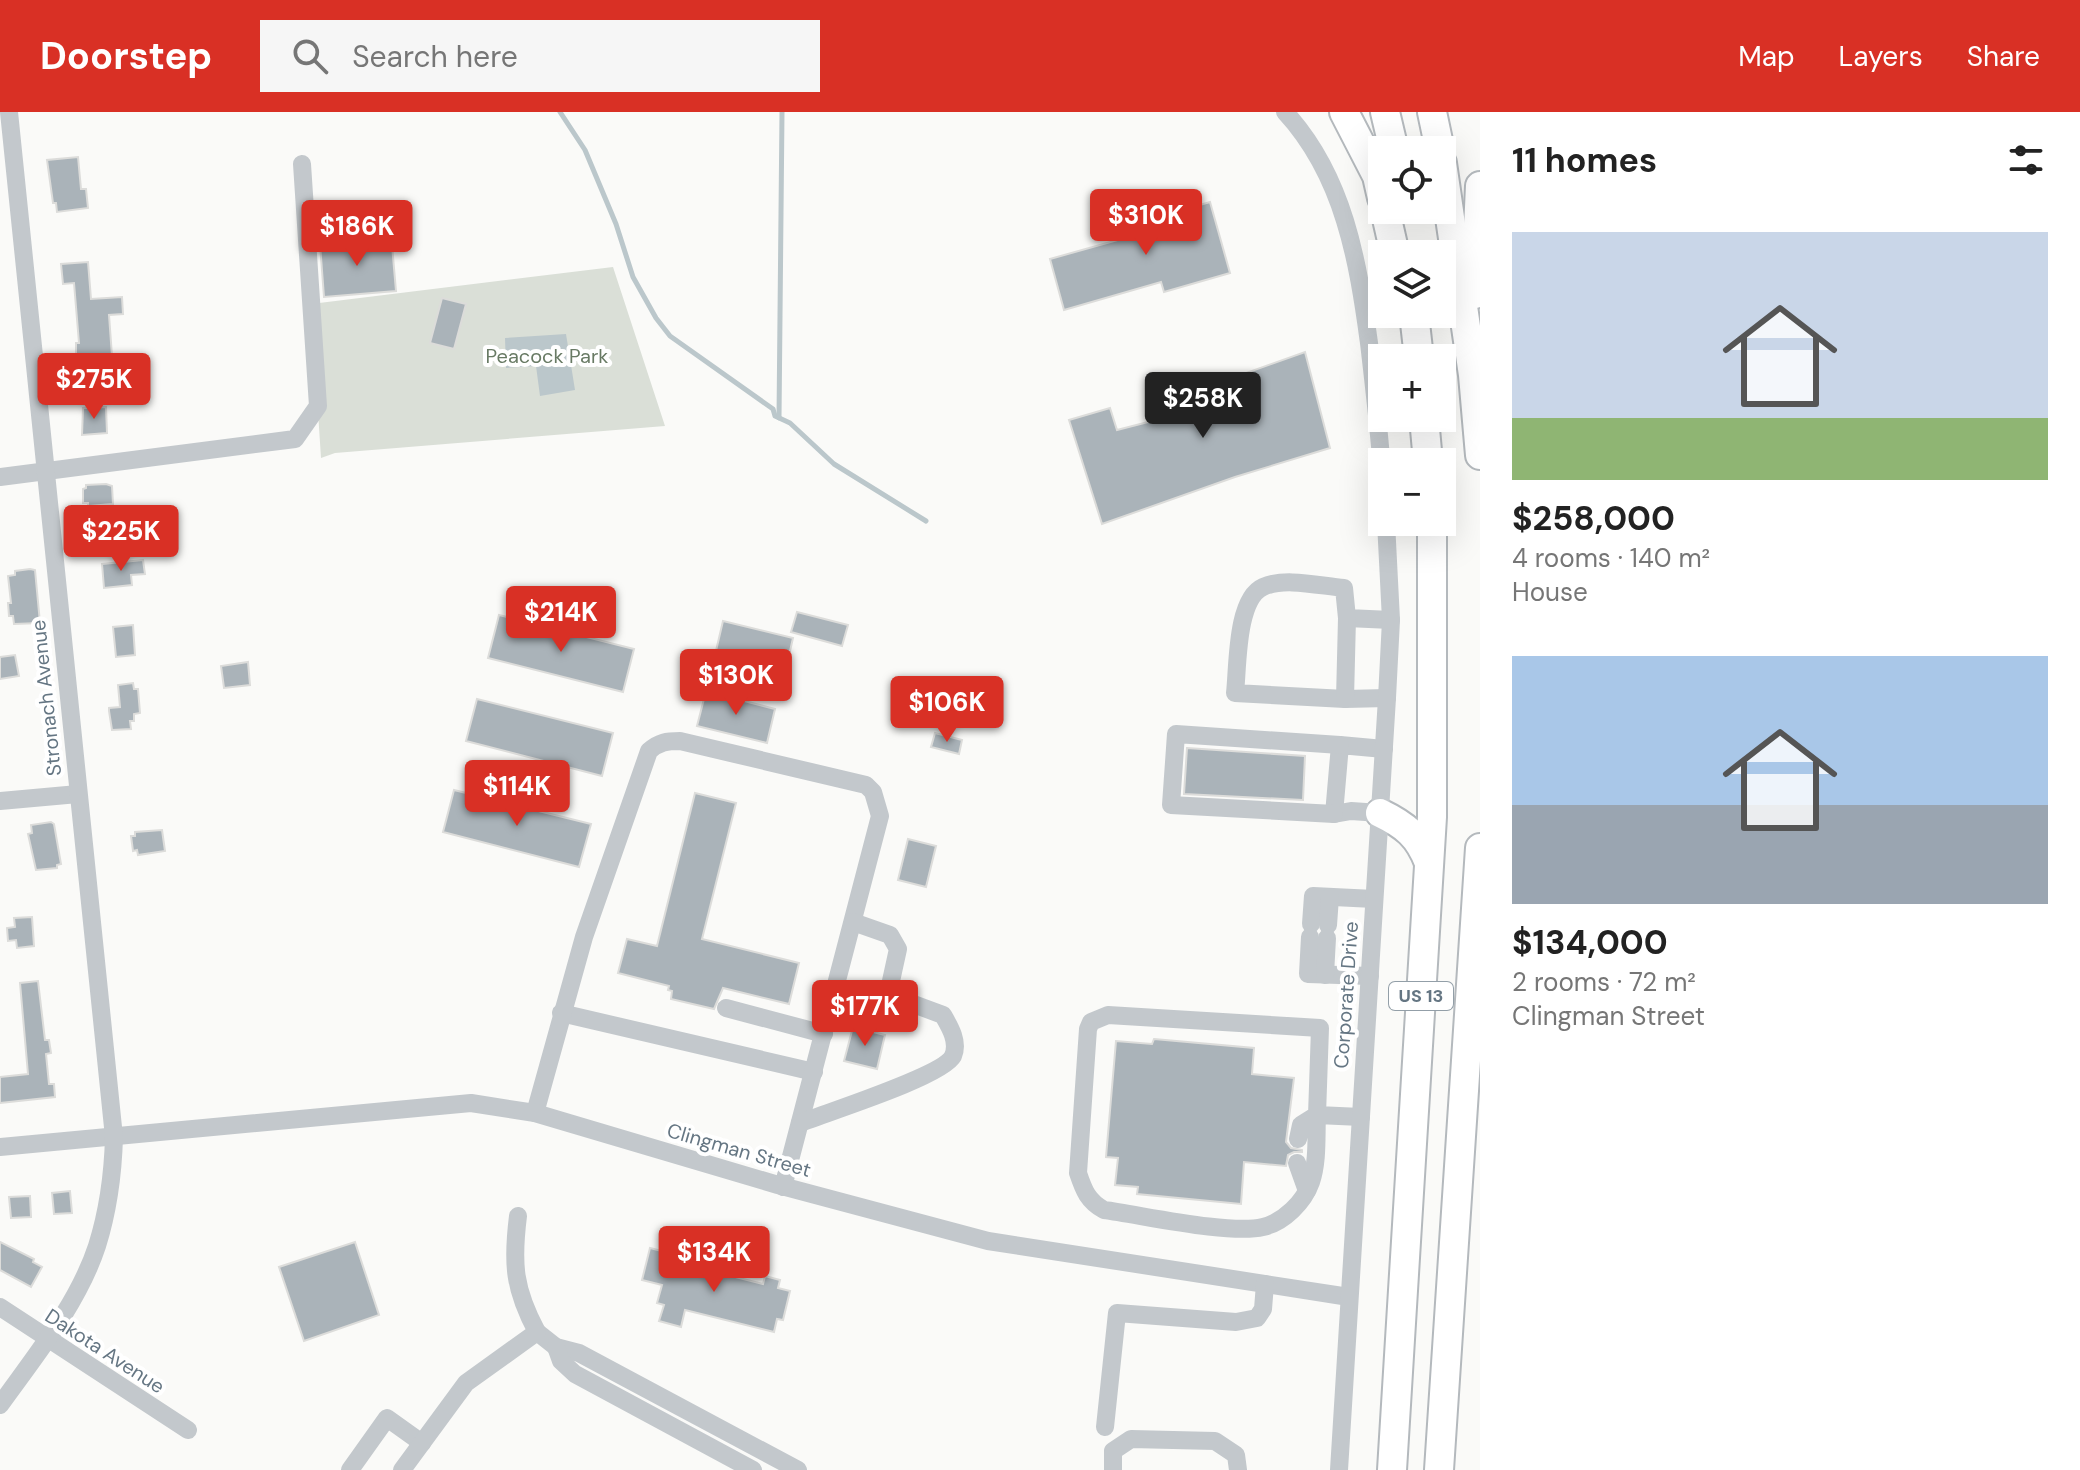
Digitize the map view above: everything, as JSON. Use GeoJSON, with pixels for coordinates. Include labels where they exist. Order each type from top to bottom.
{"type":"FeatureCollection","features":[{"type":"Feature","properties":{"kind":"highway"},"geometry":{"type":"LineString","coordinates":[[1344,112],[1368,159]]}},
{"type":"Feature","properties":{"kind":"highway"},"geometry":{"type":"LineString","coordinates":[[1385,112],[1391,136]]}},
{"type":"Feature","properties":{"kind":"highway"},"geometry":{"type":"LineString","coordinates":[[1432,112],[1437,136]]}},
{"type":"Feature","properties":{"kind":"highway"},"geometry":{"type":"LineString","coordinates":[[1473,375],[1480,186]]}},
{"type":"Feature","properties":{"kind":"highway"},"geometry":{"type":"LineString","coordinates":[[1451,224],[1473,375],[1480,455]]}},
{"type":"Feature","properties":{"kind":"highway","name":"US 13"},"geometry":{"type":"LineString","coordinates":[[1392,1470],[1429,863],[1432,536]]}},
{"type":"Feature","properties":{"kind":"highway"},"geometry":{"type":"LineString","coordinates":[[1380,813],[1394,812],[1408,804],[1423,788],[1432,769]]}},
{"type":"Feature","properties":{"kind":"highway"},"geometry":{"type":"LineString","coordinates":[[1380,813],[1402,823],[1413,833],[1429,863]]}},
{"type":"Feature","properties":{"kind":"highway","name":"US 13"},"geometry":{"type":"LineString","coordinates":[[1439,1470],[1480,848]]}},
{"type":"Feature","properties":{"kind":"street","name":"Stronach Avenue"},"geometry":{"type":"LineString","coordinates":[[0,1405],[70,1303],[96,1248],[112,1180],[114,1137],[46,474],[6,140],[9,112]]}},
{"type":"Feature","properties":{"kind":"street"},"geometry":{"type":"LineString","coordinates":[[1285,112],[1318,157],[1334,188],[1348,229],[1360,274],[1380,448]]}},
{"type":"Feature","properties":{"kind":"street"},"geometry":{"type":"LineString","coordinates":[[0,477],[46,474],[295,439],[318,406],[302,164]]}},
{"type":"Feature","properties":{"kind":"street","name":"Corporate Drive"},"geometry":{"type":"LineString","coordinates":[[1339,1470],[1391,620],[1387,536]]}},
{"type":"Feature","properties":{"kind":"street"},"geometry":{"type":"LineString","coordinates":[[1345,699],[1347,618],[1344,588],[1285,583],[1261,587],[1249,600],[1243,617],[1235,693],[1345,699],[1387,698]]}},
{"type":"Feature","properties":{"kind":"street"},"geometry":{"type":"LineString","coordinates":[[1347,618],[1391,620]]}},
{"type":"Feature","properties":{"kind":"street"},"geometry":{"type":"LineString","coordinates":[[1380,813],[1351,811],[1334,814],[1171,805],[1176,734],[1384,749]]}},
{"type":"Feature","properties":{"kind":"street"},"geometry":{"type":"LineString","coordinates":[[535,1113],[589,922],[649,751],[665,741],[680,741],[866,785],[873,792],[880,816],[783,1187]]}},
{"type":"Feature","properties":{"kind":"street"},"geometry":{"type":"LineString","coordinates":[[1334,814],[1340,745]]}},
{"type":"Feature","properties":{"kind":"street"},"geometry":{"type":"LineString","coordinates":[[0,801],[78,794]]}},
{"type":"Feature","properties":{"kind":"street"},"geometry":{"type":"LineString","coordinates":[[1370,976],[1325,975],[1313,896],[1374,899]]}},
{"type":"Feature","properties":{"kind":"street"},"geometry":{"type":"LineString","coordinates":[[800,1123],[928,1075],[948,1063],[955,1051],[952,1031],[943,1015],[897,998],[891,981],[898,949],[890,935],[853,922]]}},
{"type":"Feature","properties":{"kind":"street"},"geometry":{"type":"LineString","coordinates":[[726,1008],[824,1034]]}},
{"type":"Feature","properties":{"kind":"street"},"geometry":{"type":"LineString","coordinates":[[561,1013],[814,1072]]}},
{"type":"Feature","properties":{"kind":"street"},"geometry":{"type":"LineString","coordinates":[[1108,1015],[1320,1028],[1317,1115],[1314,1169],[1307,1191],[1292,1209],[1263,1227],[1247,1228],[1104,1210],[1084,1192],[1078,1173],[1088,1029],[1091,1022],[1108,1015]]}},
{"type":"Feature","properties":{"kind":"street","name":"Clingman Street"},"geometry":{"type":"LineString","coordinates":[[0,1147],[471,1103],[535,1113],[783,1187],[988,1241],[1349,1297]]}},
{"type":"Feature","properties":{"kind":"street"},"geometry":{"type":"LineString","coordinates":[[1298,1139],[1301,1125],[1317,1115],[1361,1117]]}},
{"type":"Feature","properties":{"kind":"street"},"geometry":{"type":"LineString","coordinates":[[1297,1163],[1307,1191]]}},
{"type":"Feature","properties":{"kind":"street"},"geometry":{"type":"LineString","coordinates":[[518,1216],[514,1245],[516,1275],[522,1303],[537,1332],[556,1347],[579,1353],[798,1470]]}},
{"type":"Feature","properties":{"kind":"street"},"geometry":{"type":"LineString","coordinates":[[1105,1427],[1117,1313],[1236,1322],[1257,1318],[1263,1309],[1265,1284]]}},
{"type":"Feature","properties":{"kind":"street","name":"Dakota Avenue"},"geometry":{"type":"LineString","coordinates":[[0,1307],[46,1340],[188,1430]]}},
{"type":"Feature","properties":{"kind":"street"},"geometry":{"type":"LineString","coordinates":[[402,1470],[466,1383],[537,1332]]}},
{"type":"Feature","properties":{"kind":"street"},"geometry":{"type":"LineString","coordinates":[[556,1347],[561,1361],[575,1374],[753,1470]]}},
{"type":"Feature","properties":{"kind":"street"},"geometry":{"type":"LineString","coordinates":[[350,1470],[387,1418],[422,1443]]}},
{"type":"Feature","properties":{"kind":"street"},"geometry":{"type":"LineString","coordinates":[[1113,1470],[1113,1451],[1131,1439],[1215,1441],[1236,1455],[1238,1470]]}},
{"type":"Feature","properties":{"kind":"green space","name":"Peacock Park"},"geometry":{"type":"Polygon","coordinates":[[[613,267],[665,426],[335,453],[321,458],[311,304],[613,267]]]}},
{"type":"Feature","properties":{"kind":"shaded area"},"geometry":{"type":"Polygon","coordinates":[[[566,334],[575,390],[540,396],[536,366],[506,368],[505,338],[566,334]]]}},
{"type":"Feature","properties":{"kind":"building"},"geometry":{"type":"Polygon","coordinates":[[[78,157],[81,189],[86,189],[88,208],[57,212],[47,160],[78,157]]]}},
{"type":"Feature","properties":{"kind":"building"},"geometry":{"type":"Polygon","coordinates":[[[1182,197],[1186,209],[1210,202],[1230,273],[1164,292],[1161,282],[1064,310],[1050,259],[1146,232],[1143,208],[1182,197]]]}},
{"type":"Feature","properties":{"kind":"building"},"geometry":{"type":"Polygon","coordinates":[[[374,237],[375,248],[392,245],[396,291],[324,297],[320,244],[374,237]]]}},
{"type":"Feature","properties":{"kind":"building"},"geometry":{"type":"Polygon","coordinates":[[[88,262],[91,299],[122,297],[123,314],[109,315],[112,356],[102,357],[103,361],[79,364],[76,355],[76,343],[79,343],[74,283],[63,284],[61,264],[88,262]]]}},
{"type":"Feature","properties":{"kind":"building"},"geometry":{"type":"Polygon","coordinates":[[[442,298],[466,304],[454,349],[430,343],[442,298]]]}},
{"type":"Feature","properties":{"kind":"building"},"geometry":{"type":"Polygon","coordinates":[[[1305,352],[1330,448],[1235,477],[1102,524],[1069,420],[1110,408],[1117,430],[1210,406],[1204,388],[1305,352]]]}},
{"type":"Feature","properties":{"kind":"building"},"geometry":{"type":"Polygon","coordinates":[[[106,407],[107,433],[82,435],[83,408],[106,407]]]}},
{"type":"Feature","properties":{"kind":"building"},"geometry":{"type":"Polygon","coordinates":[[[86,485],[112,486],[113,504],[88,506],[88,503],[83,503],[86,485]]]}},
{"type":"Feature","properties":{"kind":"building"},"geometry":{"type":"Polygon","coordinates":[[[143,560],[145,574],[131,575],[132,585],[104,588],[102,564],[143,560]]]}},
{"type":"Feature","properties":{"kind":"building"},"geometry":{"type":"Polygon","coordinates":[[[35,570],[40,623],[14,624],[13,616],[9,616],[8,576],[15,575],[15,571],[35,570]]]}},
{"type":"Feature","properties":{"kind":"building"},"geometry":{"type":"Polygon","coordinates":[[[797,612],[848,625],[842,646],[791,632],[797,612]]]}},
{"type":"Feature","properties":{"kind":"building"},"geometry":{"type":"Polygon","coordinates":[[[499,615],[634,649],[623,692],[488,658],[499,615]]]}},
{"type":"Feature","properties":{"kind":"building"},"geometry":{"type":"Polygon","coordinates":[[[723,621],[793,638],[785,673],[715,655],[723,621]]]}},
{"type":"Feature","properties":{"kind":"building"},"geometry":{"type":"Polygon","coordinates":[[[133,625],[135,655],[116,657],[113,627],[133,625]]]}},
{"type":"Feature","properties":{"kind":"building"},"geometry":{"type":"Polygon","coordinates":[[[15,655],[19,676],[0,679],[0,657],[15,655]]]}},
{"type":"Feature","properties":{"kind":"building"},"geometry":{"type":"Polygon","coordinates":[[[248,662],[250,685],[224,688],[221,666],[248,662]]]}},
{"type":"Feature","properties":{"kind":"building"},"geometry":{"type":"Polygon","coordinates":[[[133,683],[134,689],[138,689],[140,713],[134,714],[134,721],[130,721],[131,729],[112,730],[109,708],[120,707],[118,685],[133,683]]]}},
{"type":"Feature","properties":{"kind":"building"},"geometry":{"type":"Polygon","coordinates":[[[706,691],[775,709],[767,743],[697,726],[706,691]]]}},
{"type":"Feature","properties":{"kind":"building"},"geometry":{"type":"Polygon","coordinates":[[[477,699],[613,733],[602,776],[466,741],[477,699]]]}},
{"type":"Feature","properties":{"kind":"building"},"geometry":{"type":"Polygon","coordinates":[[[935,733],[962,740],[959,754],[931,747],[935,733]]]}},
{"type":"Feature","properties":{"kind":"building"},"geometry":{"type":"Polygon","coordinates":[[[1187,748],[1305,756],[1303,800],[1184,794],[1187,748]]]}},
{"type":"Feature","properties":{"kind":"building"},"geometry":{"type":"Polygon","coordinates":[[[454,790],[591,824],[579,867],[443,832],[454,790]]]}},
{"type":"Feature","properties":{"kind":"building"},"geometry":{"type":"Polygon","coordinates":[[[695,793],[736,803],[702,939],[799,963],[789,1004],[723,988],[714,1009],[671,999],[669,986],[618,973],[627,939],[657,946],[695,793]]]}},
{"type":"Feature","properties":{"kind":"building"},"geometry":{"type":"Polygon","coordinates":[[[54,824],[61,864],[57,868],[36,870],[28,834],[32,833],[31,825],[54,824]]]}},
{"type":"Feature","properties":{"kind":"building"},"geometry":{"type":"Polygon","coordinates":[[[162,830],[165,851],[138,855],[137,850],[133,851],[131,836],[135,836],[135,832],[162,830]]]}},
{"type":"Feature","properties":{"kind":"building"},"geometry":{"type":"Polygon","coordinates":[[[908,839],[936,846],[926,887],[898,880],[908,839]]]}},
{"type":"Feature","properties":{"kind":"building"},"geometry":{"type":"Polygon","coordinates":[[[32,917],[34,946],[17,948],[16,940],[8,941],[7,928],[15,927],[14,918],[32,917]]]}},
{"type":"Feature","properties":{"kind":"building"},"geometry":{"type":"Polygon","coordinates":[[[38,981],[45,1040],[49,1040],[51,1053],[46,1054],[49,1084],[54,1084],[55,1097],[0,1103],[0,1077],[28,1074],[20,983],[38,981]]]}},
{"type":"Feature","properties":{"kind":"building"},"geometry":{"type":"Polygon","coordinates":[[[853,1027],[885,1035],[877,1069],[844,1061],[853,1027]]]}},
{"type":"Feature","properties":{"kind":"building"},"geometry":{"type":"Polygon","coordinates":[[[1154,1039],[1254,1048],[1252,1074],[1294,1078],[1286,1142],[1291,1148],[1302,1152],[1288,1155],[1286,1166],[1244,1162],[1241,1204],[1137,1194],[1138,1187],[1115,1185],[1118,1158],[1106,1157],[1116,1041],[1152,1044],[1154,1039]]]}},
{"type":"Feature","properties":{"kind":"building"},"geometry":{"type":"Polygon","coordinates":[[[70,1191],[72,1213],[54,1214],[52,1193],[70,1191]]]}},
{"type":"Feature","properties":{"kind":"building"},"geometry":{"type":"Polygon","coordinates":[[[30,1196],[31,1217],[11,1218],[9,1197],[30,1196]]]}},
{"type":"Feature","properties":{"kind":"building"},"geometry":{"type":"Polygon","coordinates":[[[0,1242],[34,1259],[33,1262],[42,1267],[31,1287],[0,1270],[0,1242]]]}},
{"type":"Feature","properties":{"kind":"building"},"geometry":{"type":"Polygon","coordinates":[[[355,1242],[379,1315],[304,1341],[279,1267],[355,1242]]]}},
{"type":"Feature","properties":{"kind":"building"},"geometry":{"type":"Polygon","coordinates":[[[650,1248],[681,1256],[680,1263],[763,1284],[765,1276],[780,1280],[778,1288],[790,1291],[783,1320],[777,1319],[774,1332],[685,1310],[681,1327],[659,1321],[664,1305],[657,1303],[662,1285],[642,1280],[650,1248]]]}},
{"type":"Feature","properties":{"kind":"waterway"},"geometry":{"type":"LineString","coordinates":[[560,112],[585,150],[616,224],[633,277],[670,336],[773,409],[775,416],[790,423],[834,464],[926,521]]}},
{"type":"Feature","properties":{"kind":"waterway"},"geometry":{"type":"LineString","coordinates":[[779,418],[782,112]]}}]}
